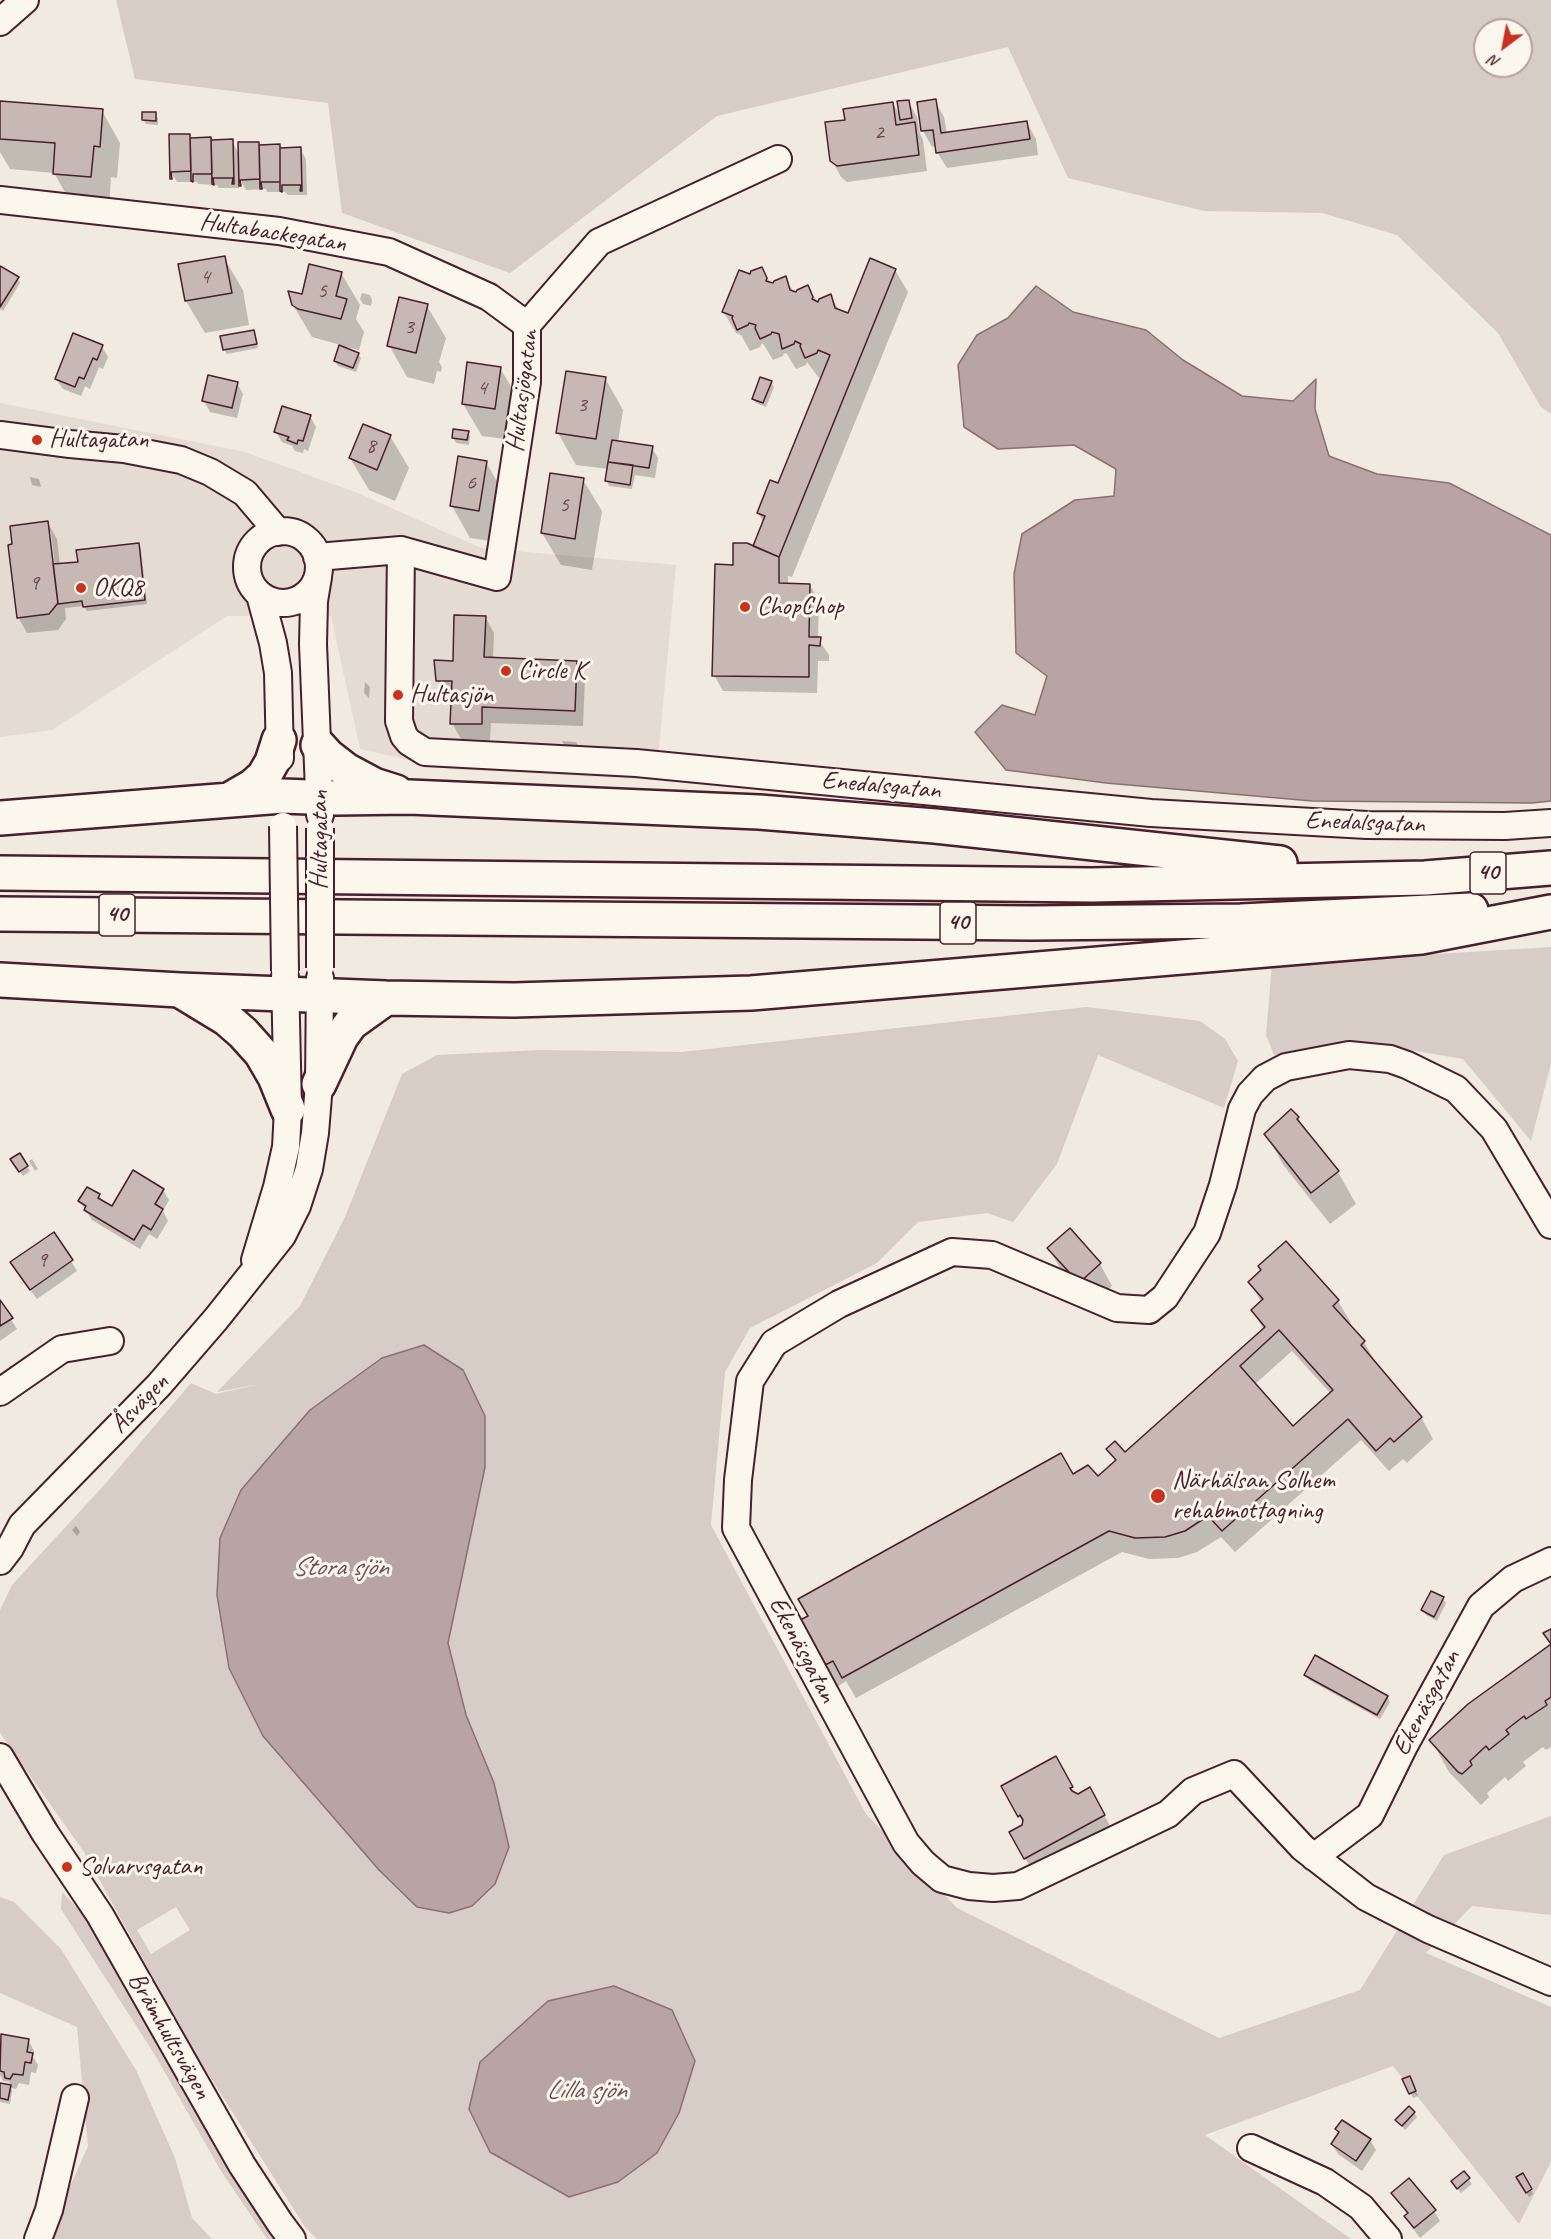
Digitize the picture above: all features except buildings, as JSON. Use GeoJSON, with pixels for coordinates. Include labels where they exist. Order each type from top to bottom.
{"type":"FeatureCollection","features":[{"type":"Feature","properties":{"kind":"highway"},"geometry":{"type":"LineString","coordinates":[[229,801],[264,776],[272,762],[279,740]]}},
{"type":"Feature","properties":{"kind":"highway"},"geometry":{"type":"LineString","coordinates":[[318,745],[346,770],[374,785],[409,796]]}},
{"type":"Feature","properties":{"kind":"highway"},"geometry":{"type":"LineString","coordinates":[[0,818],[229,801],[283,811],[320,812],[409,796],[759,812],[911,824],[1425,878]]}},
{"type":"Feature","properties":{"kind":"highway","name":"40"},"geometry":{"type":"LineString","coordinates":[[0,873],[1092,885],[1425,878],[1551,868]]}},
{"type":"Feature","properties":{"kind":"highway","name":"40"},"geometry":{"type":"LineString","coordinates":[[0,914],[1032,923],[1240,921],[1551,906]]}},
{"type":"Feature","properties":{"kind":"highway"},"geometry":{"type":"LineString","coordinates":[[0,980],[180,990],[320,981],[386,998],[514,1000],[751,993],[1422,937],[1551,912]]}},
{"type":"Feature","properties":{"kind":"highway"},"geometry":{"type":"LineString","coordinates":[[180,990],[219,1014],[243,1033],[261,1053],[275,1077],[288,1109]]}},
{"type":"Feature","properties":{"kind":"highway"},"geometry":{"type":"LineString","coordinates":[[319,1083],[341,1037],[351,1023],[386,998]]}},
{"type":"Feature","properties":{"kind":"street"},"geometry":{"type":"LineString","coordinates":[[0,22],[25,0]]}},
{"type":"Feature","properties":{"kind":"street","name":"Hultasjögatan"},"geometry":{"type":"LineString","coordinates":[[318,567],[401,550],[497,577],[527,381],[527,325],[599,242],[778,159]]}},
{"type":"Feature","properties":{"kind":"street","name":"Hultabackegatan"},"geometry":{"type":"LineString","coordinates":[[0,200],[279,231],[389,252],[489,297],[527,325]]}},
{"type":"Feature","properties":{"kind":"street"},"geometry":{"type":"LineString","coordinates":[[0,435],[124,448],[181,460],[210,472],[245,493],[278,532],[290,532],[301,536],[310,544],[318,567],[313,587],[305,596],[294,602],[282,603],[260,596]]}},
{"type":"Feature","properties":{"kind":"street","name":"Hultagatan"},"geometry":{"type":"LineString","coordinates":[[278,532],[266,535],[256,543],[247,563],[250,581],[260,596],[273,643],[278,673],[286,982]]}},
{"type":"Feature","properties":{"kind":"street","name":"Enedalsgatan"},"geometry":{"type":"LineString","coordinates":[[401,550],[399,721],[404,736],[425,752],[636,763],[1150,813],[1367,825],[1505,826],[1551,823]]}},
{"type":"Feature","properties":{"kind":"street","name":"Hultagatan"},"geometry":{"type":"LineString","coordinates":[[318,567],[313,644],[320,812],[320,981]]}},
{"type":"Feature","properties":{"kind":"street","name":"Åsvägen"},"geometry":{"type":"LineString","coordinates":[[0,1561],[10,1548],[20,1523],[159,1385],[282,1236],[297,1206],[309,1169],[315,1133],[319,1083],[320,981]]}},
{"type":"Feature","properties":{"kind":"street","name":"Åsvägen"},"geometry":{"type":"LineString","coordinates":[[250,1276],[277,1187],[286,1147],[288,1109],[286,982]]}},
{"type":"Feature","properties":{"kind":"street","name":"Ekenäsgatan"},"geometry":{"type":"LineString","coordinates":[[1551,1226],[1494,1129],[1456,1089],[1390,1059],[1349,1055],[1286,1067],[1265,1078],[1250,1094],[1242,1109],[1223,1185],[1207,1233],[1165,1297],[1149,1310],[1117,1308],[992,1256],[952,1252],[839,1304],[774,1343],[750,1381],[738,1480],[736,1528],[901,1834],[923,1863],[942,1879],[969,1886],[993,1888],[1018,1886],[1168,1814],[1193,1791],[1234,1774],[1303,1848],[1366,1897],[1428,1929],[1551,1982]]}},
{"type":"Feature","properties":{"kind":"street"},"geometry":{"type":"LineString","coordinates":[[0,1392],[62,1348],[110,1341]]}},
{"type":"Feature","properties":{"kind":"street"},"geometry":{"type":"LineString","coordinates":[[0,1579],[20,1523]]}},
{"type":"Feature","properties":{"kind":"street","name":"Ekenäsgatan"},"geometry":{"type":"LineString","coordinates":[[1314,1857],[1370,1815],[1414,1726],[1481,1606],[1513,1579],[1551,1561]]}},
{"type":"Feature","properties":{"kind":"street","name":"Brämhultsvägen"},"geometry":{"type":"LineString","coordinates":[[0,1757],[45,1833],[100,1915],[242,2165],[292,2239]]}},
{"type":"Feature","properties":{"kind":"street","name":"Brämhultsvägen"},"geometry":{"type":"LineString","coordinates":[[4,1783],[45,1833]]}},
{"type":"Feature","properties":{"kind":"street"},"geometry":{"type":"LineString","coordinates":[[38,2239],[49,2210],[75,2098]]}},
{"type":"Feature","properties":{"kind":"street"},"geometry":{"type":"LineString","coordinates":[[1251,2148],[1325,2182],[1361,2207],[1388,2239]]}},
{"type":"Feature","properties":{"kind":"shaded area"},"geometry":{"type":"Polygon","coordinates":[[[116,0],[1551,0],[1551,414],[1541,407],[1498,333],[1397,235],[1322,213],[1204,211],[1068,178],[1008,47],[717,116],[510,273],[342,213],[328,103],[135,79],[116,0]]]}},
{"type":"Feature","properties":{"kind":"shaded area"},"geometry":{"type":"Polygon","coordinates":[[[0,403],[245,452],[358,493],[481,548],[676,565],[656,780],[449,769],[360,749],[331,616],[227,616],[52,730],[0,737],[0,403]]]}},
{"type":"Feature","properties":{"kind":"shaded area"},"geometry":{"type":"Polygon","coordinates":[[[1551,947],[1551,1064],[1531,1141],[1463,1059],[1369,1043],[1274,1055],[1266,1035],[1272,964],[1551,947]]]}},
{"type":"Feature","properties":{"kind":"shaded area"},"geometry":{"type":"Polygon","coordinates":[[[1086,1007],[1200,1021],[1225,1039],[1238,1061],[1224,1108],[1098,1055],[1057,1164],[1013,1222],[987,1213],[918,1222],[877,1263],[750,1328],[725,1372],[711,1525],[866,1814],[957,1908],[1219,2038],[1360,1990],[1444,1855],[1551,1816],[1551,1915],[1472,1906],[1426,1953],[1551,2007],[1551,2162],[1519,2224],[1393,2066],[1205,2135],[1351,2239],[317,2239],[305,2227],[195,2053],[84,1852],[0,1733],[0,1610],[12,1585],[106,1483],[191,1383],[216,1394],[259,1384],[217,1392],[300,1306],[345,1217],[402,1074],[437,1055],[540,1050],[681,1052],[1086,1007]],[[310,1410],[241,1490],[220,1538],[379,1870],[417,1907],[449,1913],[494,1783],[466,1715],[448,1643],[485,1467],[485,1416],[310,1410]],[[176,1907],[137,1930],[151,1954],[190,1930],[176,1907]]]}},
{"type":"Feature","properties":{"kind":"shaded area"},"geometry":{"type":"Polygon","coordinates":[[[62,1892],[84,1915],[227,2167],[277,2239],[267,2239],[221,2171],[155,2055],[61,1909],[62,1892]]]}},
{"type":"Feature","properties":{"kind":"shaded area"},"geometry":{"type":"Polygon","coordinates":[[[0,1897],[14,1902],[61,1949],[136,2070],[175,2158],[192,2218],[212,2239],[47,2239],[88,2146],[77,2027],[0,1993],[0,1897]]]}},
{"type":"Feature","properties":{"kind":"water"},"geometry":{"type":"Polygon","coordinates":[[[1036,286],[1073,312],[1146,330],[1183,360],[1242,396],[1293,401],[1316,379],[1315,409],[1329,456],[1377,474],[1449,483],[1551,535],[1551,801],[1532,803],[1312,801],[1106,783],[1006,770],[975,732],[1002,705],[1035,715],[1047,676],[1016,653],[1014,574],[1022,534],[1075,500],[1114,496],[1116,469],[1074,445],[998,449],[964,427],[958,365],[977,335],[1008,318],[1036,286]]]}},
{"type":"Feature","properties":{"kind":"water","name":"Stora sjön"},"geometry":{"type":"Polygon","coordinates":[[[424,1345],[463,1370],[485,1416],[485,1467],[448,1643],[466,1715],[494,1783],[509,1847],[495,1884],[472,1906],[449,1913],[417,1907],[379,1870],[263,1736],[229,1668],[217,1595],[220,1538],[241,1490],[310,1410],[382,1358],[424,1345]]]}},
{"type":"Feature","properties":{"kind":"water","name":"Lilla sjön"},"geometry":{"type":"Polygon","coordinates":[[[614,1986],[672,2010],[695,2061],[679,2113],[657,2153],[618,2182],[569,2197],[490,2152],[469,2109],[480,2062],[548,2001],[614,1986]]]}},
{"type":"Feature","properties":{"kind":"place","name":"Hultagatan"},"geometry":{"type":"Point","coordinates":[37,440]}},
{"type":"Feature","properties":{"kind":"place","name":"OKQ8"},"geometry":{"type":"Point","coordinates":[81,588]}},
{"type":"Feature","properties":{"kind":"place","name":"ChopChop"},"geometry":{"type":"Point","coordinates":[745,607]}},
{"type":"Feature","properties":{"kind":"place","name":"Circle K"},"geometry":{"type":"Point","coordinates":[506,671]}},
{"type":"Feature","properties":{"kind":"place","name":"Hultasjön"},"geometry":{"type":"Point","coordinates":[398,695]}},
{"type":"Feature","properties":{"kind":"place","name":"Närhälsan Solhem rehabmottagning"},"geometry":{"type":"Point","coordinates":[1158,1496]}},
{"type":"Feature","properties":{"kind":"place","name":"Solvarvsgatan"},"geometry":{"type":"Point","coordinates":[67,1867]}}]}
